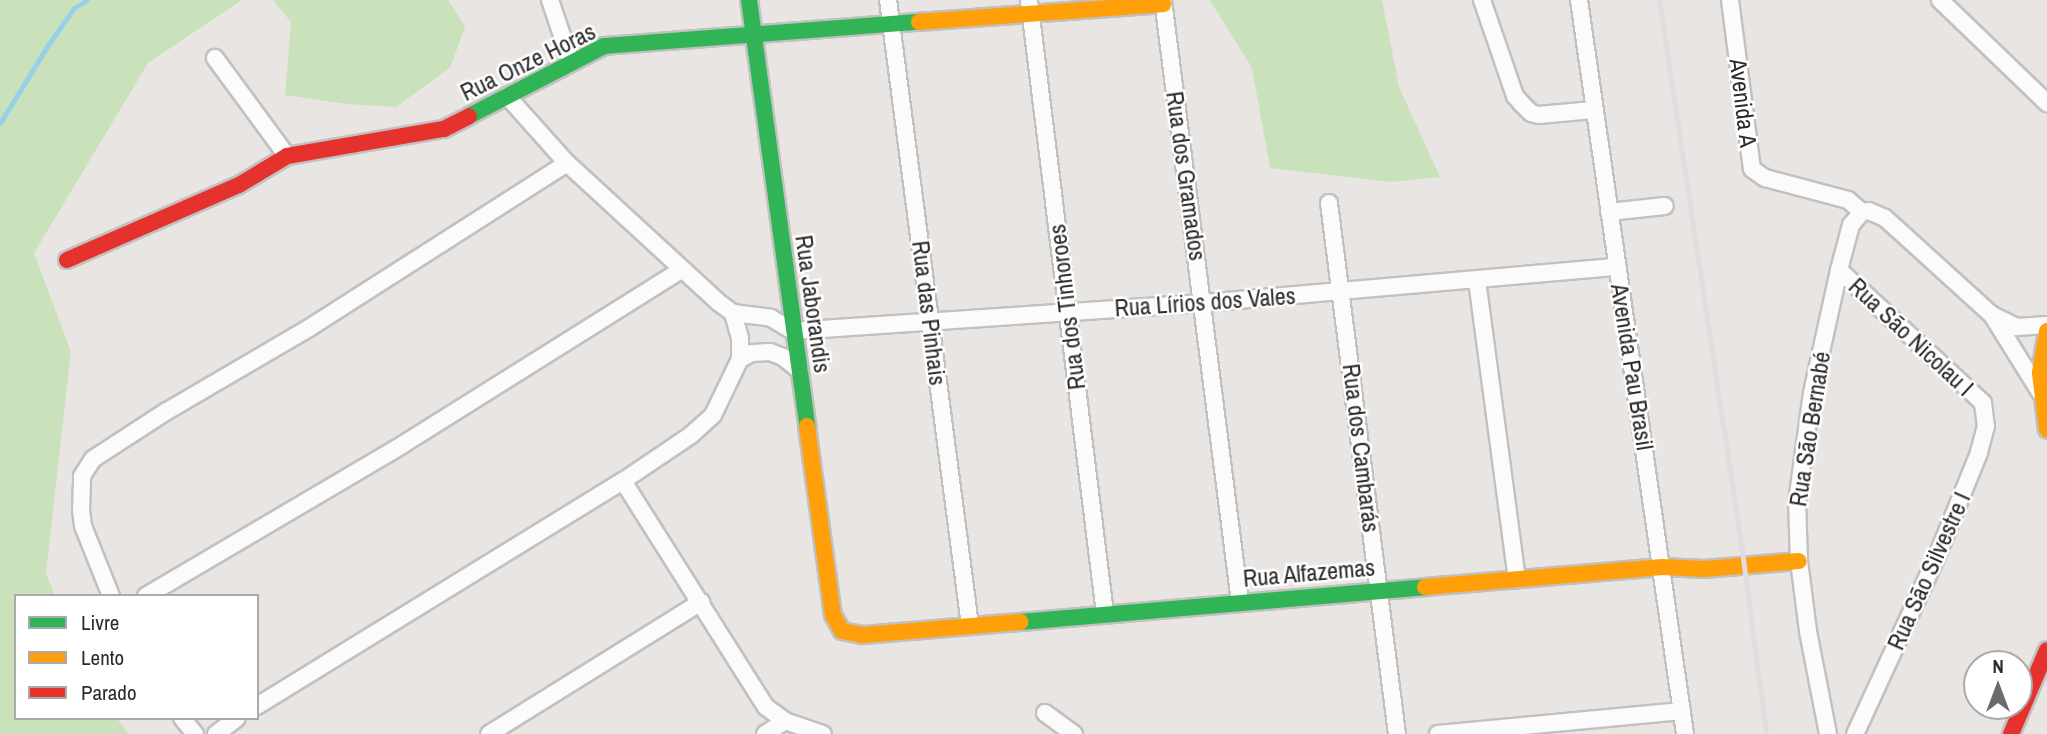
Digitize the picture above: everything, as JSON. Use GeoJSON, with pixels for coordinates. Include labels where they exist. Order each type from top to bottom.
{"type":"FeatureCollection","features":[{"type":"Feature","properties":{"kind":"street"},"geometry":{"type":"LineString","coordinates":[[550,0],[571,62]]}},
{"type":"Feature","properties":{"kind":"street","name":"Rua Jaborandis"},"geometry":{"type":"LineString","coordinates":[[750,0],[833,615]]}},
{"type":"Feature","properties":{"kind":"street","name":"Rua das Pinhais"},"geometry":{"type":"LineString","coordinates":[[888,0],[970,625]]}},
{"type":"Feature","properties":{"kind":"street"},"geometry":{"type":"LineString","coordinates":[[1482,0],[1516,96],[1531,113],[1539,115],[1593,110]]}},
{"type":"Feature","properties":{"kind":"street","name":"Avenida Pau Brasil"},"geometry":{"type":"LineString","coordinates":[[1579,0],[1685,734]]}},
{"type":"Feature","properties":{"kind":"street","name":"Avenida A"},"geometry":{"type":"LineString","coordinates":[[1730,0],[1752,169],[1765,178],[1848,200],[1862,212]]}},
{"type":"Feature","properties":{"kind":"street"},"geometry":{"type":"LineString","coordinates":[[1940,0],[2047,103]]}},
{"type":"Feature","properties":{"kind":"street","name":"Rua Onze Horas"},"geometry":{"type":"LineString","coordinates":[[67,260],[239,185],[288,156],[444,129],[604,46],[891,24],[1030,7],[1163,2]]}},
{"type":"Feature","properties":{"kind":"street","name":"Rua dos Gramados"},"geometry":{"type":"LineString","coordinates":[[1163,2],[1240,602]]}},
{"type":"Feature","properties":{"kind":"street","name":"Rua dos Tinhoroes"},"geometry":{"type":"LineString","coordinates":[[1030,7],[1105,614]]}},
{"type":"Feature","properties":{"kind":"street"},"geometry":{"type":"LineString","coordinates":[[215,58],[288,156]]}},
{"type":"Feature","properties":{"kind":"street"},"geometry":{"type":"LineString","coordinates":[[507,96],[568,163],[681,270],[733,313],[771,318],[793,331]]}},
{"type":"Feature","properties":{"kind":"street"},"geometry":{"type":"LineString","coordinates":[[110,594],[83,526],[82,477],[93,459],[167,411],[320,321],[568,163]]}},
{"type":"Feature","properties":{"kind":"street","name":"Rua dos Cambarás"},"geometry":{"type":"LineString","coordinates":[[1329,203],[1397,734]]}},
{"type":"Feature","properties":{"kind":"street"},"geometry":{"type":"LineString","coordinates":[[1609,212],[1665,206]]}},
{"type":"Feature","properties":{"kind":"street"},"geometry":{"type":"LineString","coordinates":[[1862,212],[1869,211],[1885,218],[1992,315],[2040,392]]}},
{"type":"Feature","properties":{"kind":"street","name":"Rua São Bernabé"},"geometry":{"type":"LineString","coordinates":[[1828,734],[1812,655],[1799,561],[1797,502],[1805,431],[1839,270],[1851,225],[1862,212]]}},
{"type":"Feature","properties":{"kind":"street","name":"Rua Lírios dos Vales"},"geometry":{"type":"LineString","coordinates":[[793,331],[1203,303],[1617,267]]}},
{"type":"Feature","properties":{"kind":"street"},"geometry":{"type":"LineString","coordinates":[[149,594],[402,445],[681,270]]}},
{"type":"Feature","properties":{"kind":"street","name":"Rua São Nicolau I"},"geometry":{"type":"LineString","coordinates":[[1839,270],[1983,403]]}},
{"type":"Feature","properties":{"kind":"street"},"geometry":{"type":"LineString","coordinates":[[1477,279],[1517,579]]}},
{"type":"Feature","properties":{"kind":"street"},"geometry":{"type":"LineString","coordinates":[[259,705],[623,481],[691,435],[713,415],[740,359],[740,338],[733,313]]}},
{"type":"Feature","properties":{"kind":"street"},"geometry":{"type":"LineString","coordinates":[[1992,315],[2017,327],[2047,325]]}},
{"type":"Feature","properties":{"kind":"street"},"geometry":{"type":"LineString","coordinates":[[2047,331],[2042,355],[2040,392],[2047,430]]}},
{"type":"Feature","properties":{"kind":"street"},"geometry":{"type":"LineString","coordinates":[[740,359],[752,353],[770,352],[783,357],[800,371]]}},
{"type":"Feature","properties":{"kind":"street","name":"Rua São Silvestre I"},"geometry":{"type":"LineString","coordinates":[[1855,734],[1937,556],[1979,453],[1986,426],[1983,403]]}},
{"type":"Feature","properties":{"kind":"street"},"geometry":{"type":"LineString","coordinates":[[623,481],[766,707],[785,721],[823,734]]}},
{"type":"Feature","properties":{"kind":"street","name":"Rua Alfazemas"},"geometry":{"type":"LineString","coordinates":[[833,615],[842,631],[862,635],[1662,567],[1704,569],[1799,561]]}},
{"type":"Feature","properties":{"kind":"street"},"geometry":{"type":"LineString","coordinates":[[489,734],[701,602]]}},
{"type":"Feature","properties":{"kind":"street"},"geometry":{"type":"LineString","coordinates":[[2011,734],[2047,650]]}},
{"type":"Feature","properties":{"kind":"street"},"geometry":{"type":"LineString","coordinates":[[1438,734],[1682,710]]}},
{"type":"Feature","properties":{"kind":"street"},"geometry":{"type":"LineString","coordinates":[[1045,713],[1073,734]]}},
{"type":"Feature","properties":{"kind":"street"},"geometry":{"type":"LineString","coordinates":[[184,720],[195,734]]}},
{"type":"Feature","properties":{"kind":"street"},"geometry":{"type":"LineString","coordinates":[[216,734],[234,720]]}},
{"type":"Feature","properties":{"kind":"street"},"geometry":{"type":"LineString","coordinates":[[765,734],[785,721]]}},
{"type":"Feature","properties":{"kind":"green space"},"geometry":{"type":"Polygon","coordinates":[[[0,0],[242,0],[148,63],[34,253],[71,352],[46,573],[54,594],[14,594],[14,720],[118,720],[128,734],[0,734],[0,0]]]}},
{"type":"Feature","properties":{"kind":"green space"},"geometry":{"type":"Polygon","coordinates":[[[273,0],[448,0],[465,27],[450,68],[396,107],[347,104],[285,95],[291,22],[273,0]]]}},
{"type":"Feature","properties":{"kind":"green space"},"geometry":{"type":"Polygon","coordinates":[[[1210,0],[1382,0],[1399,87],[1440,177],[1391,182],[1270,168],[1252,68],[1210,0]]]}},
{"type":"Feature","properties":{"kind":"waterway"},"geometry":{"type":"LineString","coordinates":[[0,123],[74,8],[87,0]]}},
{"type":"Feature","properties":{"kind":"railway"},"geometry":{"type":"LineString","coordinates":[[1659,0],[1742,551],[1766,734]]}},
{"type":"Feature","properties":{"kind":"traffic: fast"},"geometry":{"type":"LineString","coordinates":[[749,0],[807,426]]}},
{"type":"Feature","properties":{"kind":"traffic: fast"},"geometry":{"type":"LineString","coordinates":[[469,116],[604,46],[919,22]]}},
{"type":"Feature","properties":{"kind":"traffic: fast"},"geometry":{"type":"LineString","coordinates":[[1020,622],[1425,587]]}},
{"type":"Feature","properties":{"kind":"traffic: slow"},"geometry":{"type":"LineString","coordinates":[[919,22],[1163,4]]}},
{"type":"Feature","properties":{"kind":"traffic: slow"},"geometry":{"type":"LineString","coordinates":[[2047,331],[2040,373],[2047,430]]}},
{"type":"Feature","properties":{"kind":"traffic: slow"},"geometry":{"type":"LineString","coordinates":[[807,426],[833,615],[842,631],[862,635],[1020,622]]}},
{"type":"Feature","properties":{"kind":"traffic: slow"},"geometry":{"type":"LineString","coordinates":[[1425,587],[1662,567],[1704,569],[1799,561]]}},
{"type":"Feature","properties":{"kind":"traffic: jam"},"geometry":{"type":"LineString","coordinates":[[67,260],[239,185],[287,156],[444,129],[469,116]]}},
{"type":"Feature","properties":{"kind":"traffic: jam"},"geometry":{"type":"LineString","coordinates":[[2011,734],[2047,650]]}}]}
